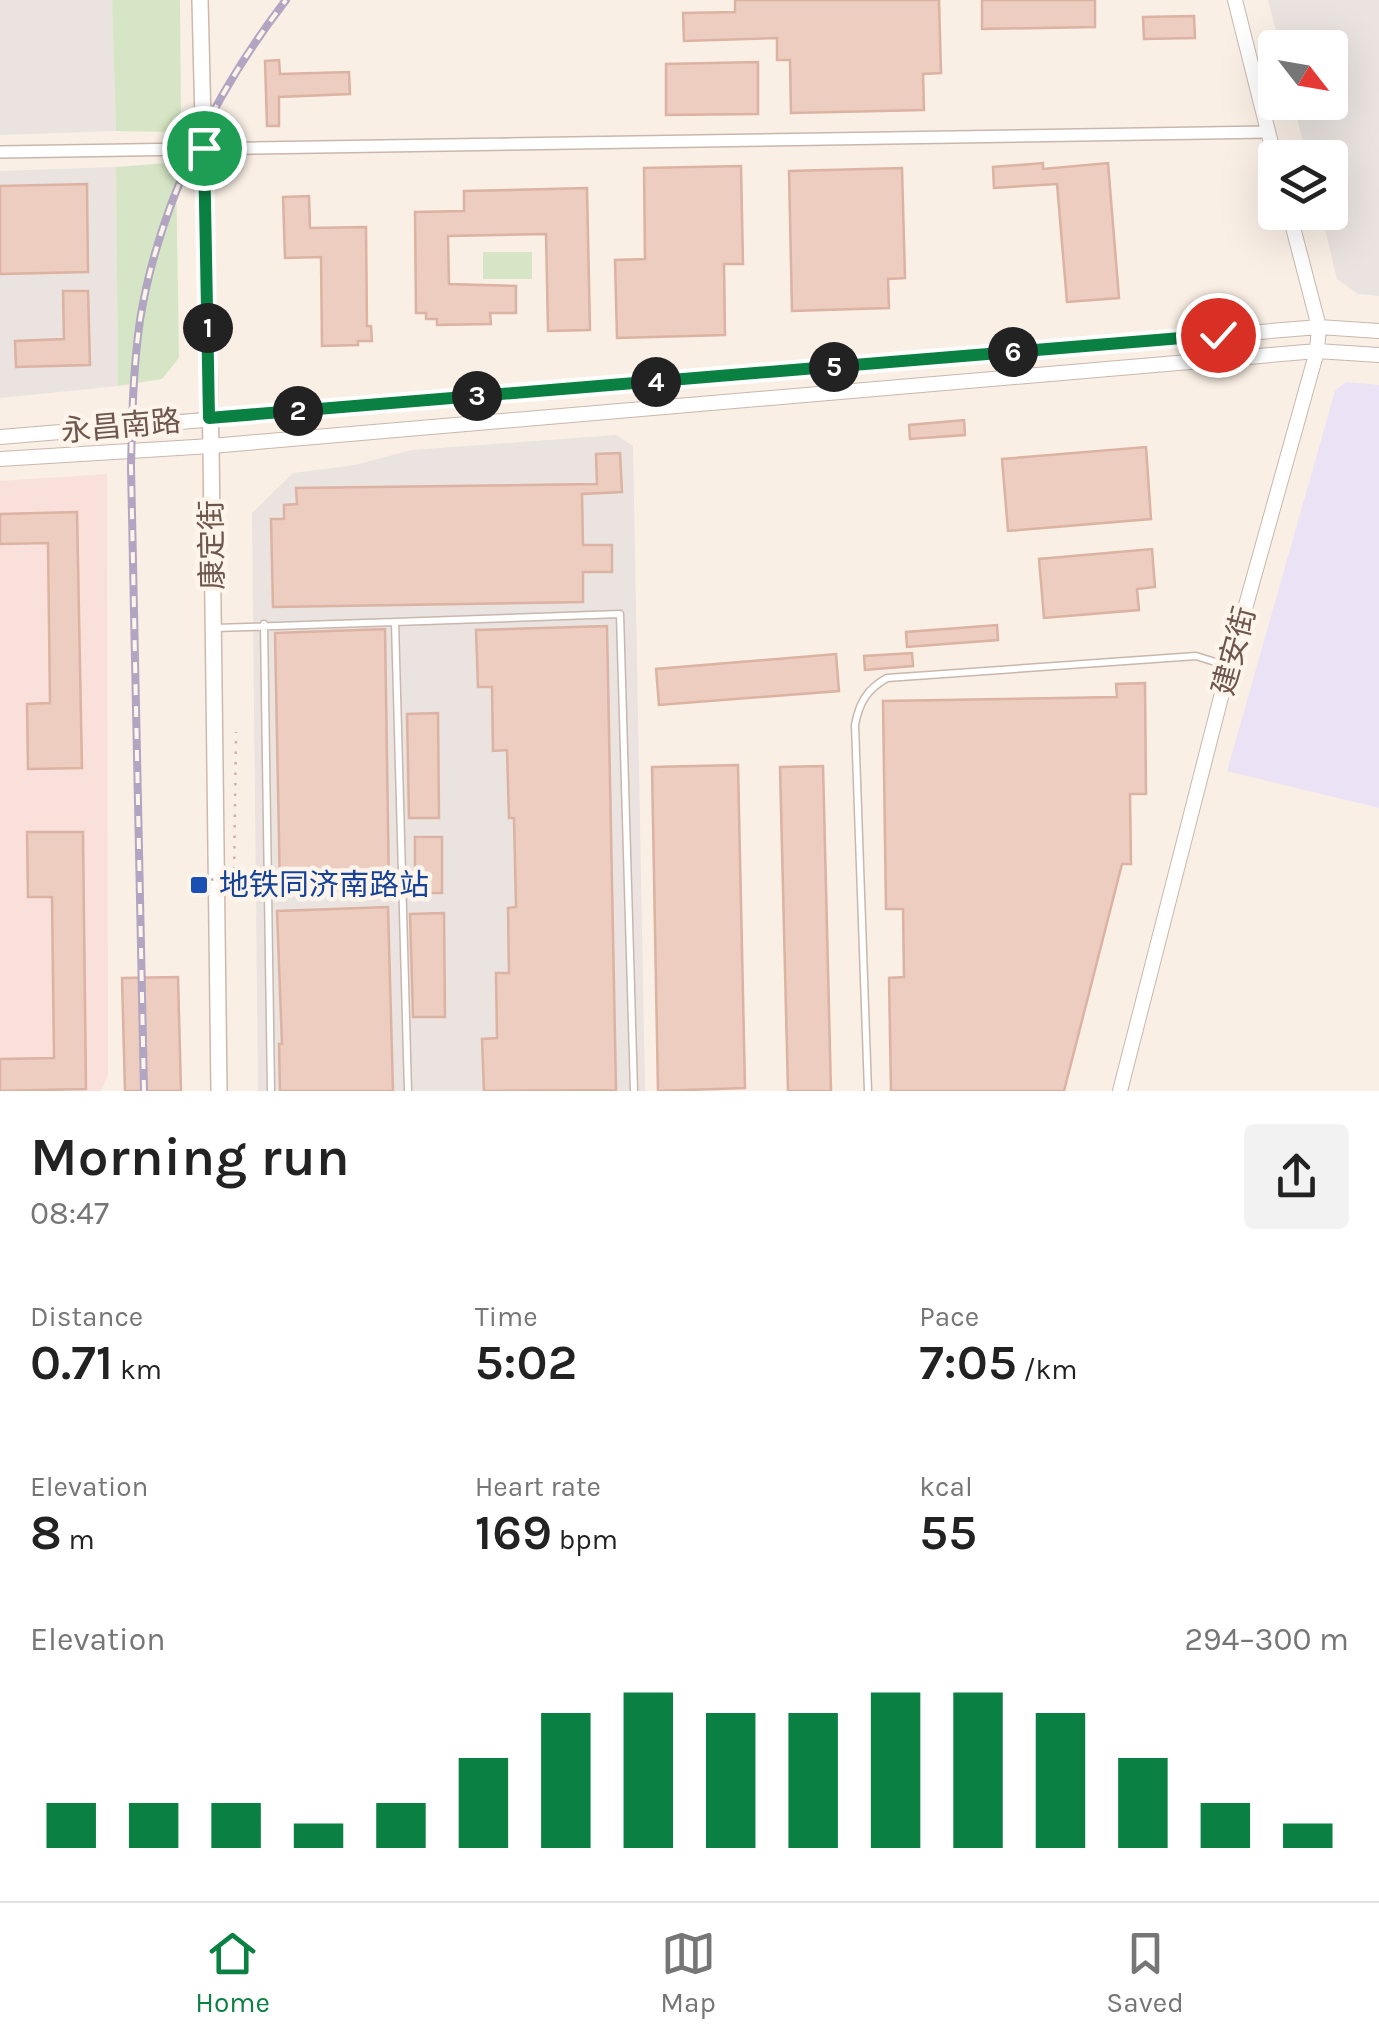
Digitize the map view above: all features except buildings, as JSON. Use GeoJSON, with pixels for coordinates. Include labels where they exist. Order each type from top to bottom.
{"type":"FeatureCollection","features":[{"type":"Feature","properties":{"kind":"main road","name":"康定街"},"geometry":{"type":"LineString","coordinates":[[200,0],[211,446],[219,1091]]}},
{"type":"Feature","properties":{"kind":"street"},"geometry":{"type":"LineString","coordinates":[[1235,0],[1270,140]]}},
{"type":"Feature","properties":{"kind":"street"},"geometry":{"type":"LineString","coordinates":[[0,152],[1268,132]]}},
{"type":"Feature","properties":{"kind":"street","name":"建安街"},"geometry":{"type":"LineString","coordinates":[[1120,1091],[1229,666],[1317,351],[1318,327],[1294,230]]}},
{"type":"Feature","properties":{"kind":"street","name":"永昌南路"},"geometry":{"type":"LineString","coordinates":[[0,437],[1318,327],[1379,331]]}},
{"type":"Feature","properties":{"kind":"street","name":"永昌南路"},"geometry":{"type":"LineString","coordinates":[[0,459],[211,446],[1317,351],[1379,355]]}},
{"type":"Feature","properties":{"kind":"lane"},"geometry":{"type":"LineString","coordinates":[[214,628],[620,614],[634,1091]]}},
{"type":"Feature","properties":{"kind":"lane"},"geometry":{"type":"LineString","coordinates":[[395,622],[408,1091]]}},
{"type":"Feature","properties":{"kind":"lane"},"geometry":{"type":"LineString","coordinates":[[264,624],[271,1091]]}},
{"type":"Feature","properties":{"kind":"lane"},"geometry":{"type":"LineString","coordinates":[[868,1091],[855,725],[858,709],[872,686],[887,678],[1196,656],[1229,666]]}},
{"type":"Feature","properties":{"kind":"path"},"geometry":{"type":"LineString","coordinates":[[190,880],[234,880],[236,732]]}},
{"type":"Feature","properties":{"kind":"shaded area"},"geometry":{"type":"Polygon","coordinates":[[[0,0],[112,0],[116,131],[0,135],[0,0]]]}},
{"type":"Feature","properties":{"kind":"shaded area"},"geometry":{"type":"Polygon","coordinates":[[[1268,0],[1379,0],[1379,296],[1358,294],[1337,279],[1325,230],[1348,230],[1348,140],[1303,140],[1297,120],[1348,120],[1348,30],[1276,30],[1268,0]]]}},
{"type":"Feature","properties":{"kind":"shaded area"},"geometry":{"type":"Polygon","coordinates":[[[116,167],[118,386],[0,398],[0,171],[116,167]]]}},
{"type":"Feature","properties":{"kind":"shaded area"},"geometry":{"type":"Polygon","coordinates":[[[1346,382],[1379,385],[1379,808],[1227,771],[1335,391],[1346,382]]]}},
{"type":"Feature","properties":{"kind":"shaded area"},"geometry":{"type":"Polygon","coordinates":[[[616,435],[633,446],[645,1091],[258,1091],[252,513],[293,473],[355,465],[412,450],[616,435]]]}},
{"type":"Feature","properties":{"kind":"shaded area"},"geometry":{"type":"Polygon","coordinates":[[[107,474],[108,1076],[100,1091],[0,1091],[0,481],[107,474]]]}},
{"type":"Feature","properties":{"kind":"green space"},"geometry":{"type":"Polygon","coordinates":[[[112,0],[180,0],[181,121],[169,132],[116,131],[112,0]]]}},
{"type":"Feature","properties":{"kind":"green space"},"geometry":{"type":"Polygon","coordinates":[[[168,163],[176,168],[179,358],[162,379],[118,386],[116,167],[168,163]]]}},
{"type":"Feature","properties":{"kind":"green space"},"geometry":{"type":"Polygon","coordinates":[[[483,252],[532,252],[532,279],[483,279],[483,252]]]}},
{"type":"Feature","properties":{"kind":"railway"},"geometry":{"type":"LineString","coordinates":[[144,1091],[131,467],[140,320],[161,234],[194,151],[236,72],[286,0]]}},
{"type":"Feature","properties":{"kind":"place","name":"地铁同济南路站"},"geometry":{"type":"Point","coordinates":[199,885]}},
{"type":"Feature","properties":{"kind":"route"},"geometry":{"type":"LineString","coordinates":[[204,148],[209,418],[1218,335]]}}]}
